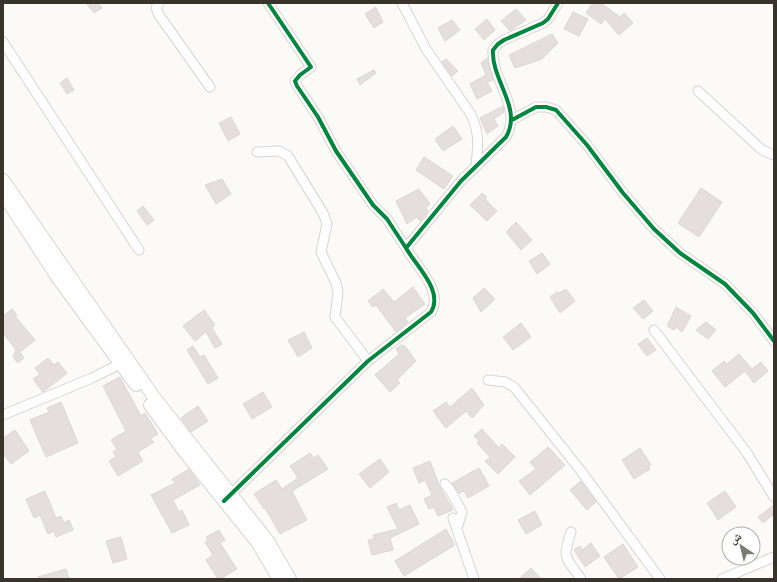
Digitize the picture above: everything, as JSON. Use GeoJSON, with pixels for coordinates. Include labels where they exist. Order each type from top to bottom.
{"type":"FeatureCollection","features":[{"type":"Feature","properties":{"kind":"main road"},"geometry":{"type":"LineString","coordinates":[[3,180],[124,362]]}},
{"type":"Feature","properties":{"kind":"main road"},"geometry":{"type":"LineString","coordinates":[[3,194],[57,277],[124,362],[154,397],[227,498],[280,579]]}},
{"type":"Feature","properties":{"kind":"main road"},"geometry":{"type":"LineString","coordinates":[[227,498],[268,541],[290,579]]}},
{"type":"Feature","properties":{"kind":"street"},"geometry":{"type":"LineString","coordinates":[[159,3],[156,8],[159,15],[210,87]]}},
{"type":"Feature","properties":{"kind":"street"},"geometry":{"type":"LineString","coordinates":[[227,498],[368,361],[431,312],[436,305],[435,293],[431,286],[387,219],[373,205],[336,151],[318,117],[297,86],[297,78],[311,67],[268,3]]}},
{"type":"Feature","properties":{"kind":"street"},"geometry":{"type":"LineString","coordinates":[[402,3],[426,49],[470,113],[476,125],[478,132],[476,166]]}},
{"type":"Feature","properties":{"kind":"street"},"geometry":{"type":"LineString","coordinates":[[406,248],[461,181],[506,137],[511,129],[512,114],[495,69],[493,50],[504,40],[543,23],[548,19],[558,3]]}},
{"type":"Feature","properties":{"kind":"street"},"geometry":{"type":"LineString","coordinates":[[3,42],[139,250]]}},
{"type":"Feature","properties":{"kind":"street"},"geometry":{"type":"LineString","coordinates":[[698,91],[762,150],[774,155]]}},
{"type":"Feature","properties":{"kind":"street"},"geometry":{"type":"LineString","coordinates":[[512,120],[536,107],[546,107],[556,110],[587,145],[619,188],[654,229],[680,253],[725,284],[753,313],[774,341]]}},
{"type":"Feature","properties":{"kind":"street"},"geometry":{"type":"LineString","coordinates":[[257,152],[279,151],[288,156],[323,213],[327,228],[321,252],[336,283],[338,293],[335,317],[368,361]]}},
{"type":"Feature","properties":{"kind":"street"},"geometry":{"type":"LineString","coordinates":[[654,330],[747,453],[774,496]]}},
{"type":"Feature","properties":{"kind":"street"},"geometry":{"type":"LineString","coordinates":[[3,415],[124,362]]}},
{"type":"Feature","properties":{"kind":"street"},"geometry":{"type":"LineString","coordinates":[[488,380],[504,382],[514,387],[581,471],[660,579]]}},
{"type":"Feature","properties":{"kind":"street"},"geometry":{"type":"LineString","coordinates":[[445,484],[462,512],[457,528]]}},
{"type":"Feature","properties":{"kind":"street"},"geometry":{"type":"LineString","coordinates":[[453,518],[474,579]]}},
{"type":"Feature","properties":{"kind":"street"},"geometry":{"type":"LineString","coordinates":[[571,532],[565,551],[566,558],[580,579]]}},
{"type":"Feature","properties":{"kind":"street"},"geometry":{"type":"LineString","coordinates":[[722,579],[774,557]]}},
{"type":"Feature","properties":{"kind":"building"},"geometry":{"type":"Polygon","coordinates":[[[86,3],[98,3],[102,8],[94,13],[86,3]]]}},
{"type":"Feature","properties":{"kind":"building"},"geometry":{"type":"Polygon","coordinates":[[[593,3],[601,3],[620,17],[624,13],[633,23],[619,35],[605,19],[601,24],[586,13],[593,3]]]}},
{"type":"Feature","properties":{"kind":"building"},"geometry":{"type":"Polygon","coordinates":[[[376,7],[383,22],[374,28],[365,14],[376,7]]]}},
{"type":"Feature","properties":{"kind":"building"},"geometry":{"type":"Polygon","coordinates":[[[516,9],[526,20],[510,31],[501,21],[516,9]]]}},
{"type":"Feature","properties":{"kind":"building"},"geometry":{"type":"Polygon","coordinates":[[[573,12],[588,19],[579,36],[564,29],[573,12]]]}},
{"type":"Feature","properties":{"kind":"building"},"geometry":{"type":"Polygon","coordinates":[[[487,19],[495,30],[484,40],[475,29],[487,19]]]}},
{"type":"Feature","properties":{"kind":"building"},"geometry":{"type":"Polygon","coordinates":[[[452,20],[460,30],[445,41],[438,28],[452,20]]]}},
{"type":"Feature","properties":{"kind":"building"},"geometry":{"type":"Polygon","coordinates":[[[552,34],[558,43],[542,59],[515,68],[509,55],[552,34]]]}},
{"type":"Feature","properties":{"kind":"building"},"geometry":{"type":"Polygon","coordinates":[[[487,58],[493,80],[487,82],[492,91],[477,99],[470,84],[486,75],[481,63],[487,58]]]}},
{"type":"Feature","properties":{"kind":"building"},"geometry":{"type":"Polygon","coordinates":[[[446,59],[458,71],[452,76],[442,62],[446,59]]]}},
{"type":"Feature","properties":{"kind":"building"},"geometry":{"type":"Polygon","coordinates":[[[374,70],[376,73],[360,85],[357,79],[374,70]]]}},
{"type":"Feature","properties":{"kind":"building"},"geometry":{"type":"Polygon","coordinates":[[[67,78],[74,90],[67,94],[60,83],[67,78]]]}},
{"type":"Feature","properties":{"kind":"building"},"geometry":{"type":"Polygon","coordinates":[[[503,106],[504,112],[494,119],[498,126],[487,134],[480,118],[503,106]]]}},
{"type":"Feature","properties":{"kind":"building"},"geometry":{"type":"Polygon","coordinates":[[[231,117],[240,134],[228,141],[219,123],[231,117]]]}},
{"type":"Feature","properties":{"kind":"building"},"geometry":{"type":"Polygon","coordinates":[[[453,126],[462,139],[443,151],[435,139],[453,126]]]}},
{"type":"Feature","properties":{"kind":"building"},"geometry":{"type":"Polygon","coordinates":[[[424,157],[453,176],[444,189],[416,170],[424,157]]]}},
{"type":"Feature","properties":{"kind":"building"},"geometry":{"type":"Polygon","coordinates":[[[222,179],[231,194],[216,204],[205,185],[222,179]]]}},
{"type":"Feature","properties":{"kind":"building"},"geometry":{"type":"Polygon","coordinates":[[[701,188],[722,202],[699,237],[678,223],[701,188]]]}},
{"type":"Feature","properties":{"kind":"building"},"geometry":{"type":"Polygon","coordinates":[[[419,189],[430,204],[426,208],[428,211],[420,221],[417,217],[407,224],[396,201],[419,189]]]}},
{"type":"Feature","properties":{"kind":"building"},"geometry":{"type":"Polygon","coordinates":[[[482,193],[487,197],[485,199],[497,211],[487,221],[470,205],[482,193]]]}},
{"type":"Feature","properties":{"kind":"building"},"geometry":{"type":"Polygon","coordinates":[[[143,206],[154,220],[147,225],[137,211],[143,206]]]}},
{"type":"Feature","properties":{"kind":"building"},"geometry":{"type":"Polygon","coordinates":[[[516,222],[532,240],[521,250],[506,232],[516,222]]]}},
{"type":"Feature","properties":{"kind":"building"},"geometry":{"type":"Polygon","coordinates":[[[542,253],[550,264],[537,274],[529,261],[542,253]]]}},
{"type":"Feature","properties":{"kind":"building"},"geometry":{"type":"Polygon","coordinates":[[[413,287],[425,304],[405,318],[408,322],[396,332],[376,305],[373,307],[368,301],[383,289],[394,302],[413,287]]]}},
{"type":"Feature","properties":{"kind":"building"},"geometry":{"type":"Polygon","coordinates":[[[484,288],[495,299],[481,312],[473,298],[484,288]]]}},
{"type":"Feature","properties":{"kind":"building"},"geometry":{"type":"Polygon","coordinates":[[[566,289],[575,301],[560,313],[550,297],[557,292],[559,293],[566,289]]]}},
{"type":"Feature","properties":{"kind":"building"},"geometry":{"type":"Polygon","coordinates":[[[644,300],[653,311],[643,319],[633,308],[644,300]]]}},
{"type":"Feature","properties":{"kind":"building"},"geometry":{"type":"Polygon","coordinates":[[[676,307],[691,316],[682,332],[676,327],[674,330],[667,326],[676,307]]]}},
{"type":"Feature","properties":{"kind":"building"},"geometry":{"type":"Polygon","coordinates":[[[12,309],[17,315],[15,316],[35,340],[20,352],[24,358],[18,363],[13,357],[16,350],[3,333],[3,316],[12,309]]]}},
{"type":"Feature","properties":{"kind":"building"},"geometry":{"type":"Polygon","coordinates":[[[204,310],[215,325],[212,328],[222,344],[215,348],[206,332],[195,341],[183,326],[204,310]]]}},
{"type":"Feature","properties":{"kind":"building"},"geometry":{"type":"Polygon","coordinates":[[[706,322],[716,330],[708,339],[696,330],[706,322]]]}},
{"type":"Feature","properties":{"kind":"building"},"geometry":{"type":"Polygon","coordinates":[[[521,323],[531,337],[513,350],[503,337],[521,323]]]}},
{"type":"Feature","properties":{"kind":"building"},"geometry":{"type":"Polygon","coordinates":[[[304,332],[312,348],[298,357],[288,340],[304,332]]]}},
{"type":"Feature","properties":{"kind":"building"},"geometry":{"type":"Polygon","coordinates":[[[647,338],[656,350],[647,356],[638,344],[647,338]]]}},
{"type":"Feature","properties":{"kind":"building"},"geometry":{"type":"Polygon","coordinates":[[[401,345],[405,346],[416,361],[397,380],[400,383],[390,392],[375,375],[399,354],[396,349],[401,345]]]}},
{"type":"Feature","properties":{"kind":"building"},"geometry":{"type":"Polygon","coordinates":[[[193,346],[200,357],[204,355],[218,378],[208,384],[187,350],[193,346]]]}},
{"type":"Feature","properties":{"kind":"building"},"geometry":{"type":"Polygon","coordinates":[[[739,354],[752,369],[761,362],[768,371],[754,383],[745,371],[725,387],[712,371],[724,361],[727,364],[739,354]]]}},
{"type":"Feature","properties":{"kind":"building"},"geometry":{"type":"Polygon","coordinates":[[[48,358],[54,365],[58,362],[67,373],[43,392],[33,379],[40,374],[35,368],[48,358]]]}},
{"type":"Feature","properties":{"kind":"building"},"geometry":{"type":"Polygon","coordinates":[[[120,377],[141,416],[145,413],[158,434],[150,439],[154,442],[138,452],[143,461],[118,476],[109,461],[116,457],[113,452],[117,449],[111,440],[126,431],[103,386],[120,377]]]}},
{"type":"Feature","properties":{"kind":"building"},"geometry":{"type":"Polygon","coordinates":[[[472,388],[484,405],[472,418],[466,411],[446,428],[433,411],[446,402],[450,407],[472,388]]]}},
{"type":"Feature","properties":{"kind":"building"},"geometry":{"type":"Polygon","coordinates":[[[263,392],[272,407],[252,419],[243,404],[263,392]]]}},
{"type":"Feature","properties":{"kind":"building"},"geometry":{"type":"Polygon","coordinates":[[[61,402],[78,443],[46,457],[30,420],[49,412],[47,408],[61,402]]]}},
{"type":"Feature","properties":{"kind":"building"},"geometry":{"type":"Polygon","coordinates":[[[198,406],[208,421],[191,432],[181,418],[198,406]]]}},
{"type":"Feature","properties":{"kind":"building"},"geometry":{"type":"Polygon","coordinates":[[[482,429],[499,448],[502,444],[515,457],[498,474],[485,461],[490,457],[477,443],[479,441],[474,436],[482,429]]]}},
{"type":"Feature","properties":{"kind":"building"},"geometry":{"type":"Polygon","coordinates":[[[15,430],[29,451],[11,464],[3,454],[3,438],[15,430]]]}},
{"type":"Feature","properties":{"kind":"building"},"geometry":{"type":"Polygon","coordinates":[[[548,447],[565,465],[530,495],[519,481],[536,469],[530,462],[548,447]]]}},
{"type":"Feature","properties":{"kind":"building"},"geometry":{"type":"Polygon","coordinates":[[[640,448],[651,465],[648,466],[650,469],[634,479],[622,460],[640,448]]]}},
{"type":"Feature","properties":{"kind":"building"},"geometry":{"type":"Polygon","coordinates":[[[310,453],[314,458],[318,455],[328,469],[292,491],[307,520],[280,534],[265,508],[264,509],[254,494],[276,480],[282,489],[298,478],[290,466],[310,453]]]}},
{"type":"Feature","properties":{"kind":"building"},"geometry":{"type":"Polygon","coordinates":[[[380,459],[389,472],[370,488],[359,474],[380,459]]]}},
{"type":"Feature","properties":{"kind":"building"},"geometry":{"type":"Polygon","coordinates":[[[430,461],[439,485],[453,510],[438,516],[434,507],[429,509],[424,499],[432,495],[425,480],[419,483],[413,468],[430,461]]]}},
{"type":"Feature","properties":{"kind":"building"},"geometry":{"type":"Polygon","coordinates":[[[479,468],[489,486],[468,498],[464,491],[459,493],[452,483],[479,468]]]}},
{"type":"Feature","properties":{"kind":"building"},"geometry":{"type":"Polygon","coordinates":[[[189,469],[200,485],[173,500],[179,512],[182,510],[189,525],[172,533],[151,495],[175,483],[172,479],[189,469]]]}},
{"type":"Feature","properties":{"kind":"building"},"geometry":{"type":"Polygon","coordinates":[[[581,481],[596,502],[587,510],[570,490],[581,481]]]}},
{"type":"Feature","properties":{"kind":"building"},"geometry":{"type":"Polygon","coordinates":[[[45,491],[56,518],[61,516],[64,523],[69,520],[73,530],[56,537],[54,531],[48,534],[40,515],[34,518],[26,499],[45,491]]]}},
{"type":"Feature","properties":{"kind":"building"},"geometry":{"type":"Polygon","coordinates":[[[725,491],[736,507],[718,520],[707,503],[725,491]]]}},
{"type":"Feature","properties":{"kind":"building"},"geometry":{"type":"Polygon","coordinates":[[[396,503],[399,510],[410,505],[419,524],[390,538],[393,550],[372,555],[368,540],[374,539],[373,535],[398,529],[387,507],[396,503]]]}},
{"type":"Feature","properties":{"kind":"building"},"geometry":{"type":"Polygon","coordinates":[[[774,505],[774,514],[763,523],[758,517],[774,505]]]}},
{"type":"Feature","properties":{"kind":"building"},"geometry":{"type":"Polygon","coordinates":[[[535,511],[542,525],[526,534],[518,520],[535,511]]]}},
{"type":"Feature","properties":{"kind":"building"},"geometry":{"type":"Polygon","coordinates":[[[446,529],[455,545],[404,576],[395,561],[446,529]]]}},
{"type":"Feature","properties":{"kind":"building"},"geometry":{"type":"Polygon","coordinates":[[[219,530],[225,540],[220,543],[237,569],[218,579],[206,560],[213,555],[205,542],[208,540],[206,537],[219,530]]]}},
{"type":"Feature","properties":{"kind":"building"},"geometry":{"type":"Polygon","coordinates":[[[121,537],[127,559],[113,563],[106,541],[121,537]]]}},
{"type":"Feature","properties":{"kind":"building"},"geometry":{"type":"Polygon","coordinates":[[[591,543],[600,556],[585,567],[574,550],[580,546],[582,550],[591,543]]]}},
{"type":"Feature","properties":{"kind":"building"},"geometry":{"type":"Polygon","coordinates":[[[623,544],[638,567],[619,579],[604,557],[623,544]]]}},
{"type":"Feature","properties":{"kind":"building"},"geometry":{"type":"Polygon","coordinates":[[[531,568],[541,579],[519,579],[531,568]]]}},
{"type":"Feature","properties":{"kind":"building"},"geometry":{"type":"Polygon","coordinates":[[[66,569],[69,579],[39,579],[38,577],[66,569]]]}},
{"type":"Feature","properties":{"kind":"cycle path"},"geometry":{"type":"LineString","coordinates":[[268,3],[311,67],[300,75],[295,81],[297,86],[318,117],[336,151],[373,205],[387,219],[406,248]]}},
{"type":"Feature","properties":{"kind":"cycle path"},"geometry":{"type":"LineString","coordinates":[[224,501],[368,361],[431,312],[434,304],[434,296],[431,287],[406,248],[461,181],[506,137],[510,126],[511,115],[497,72],[493,50],[504,40],[543,23],[548,19],[558,3]]}},
{"type":"Feature","properties":{"kind":"cycle path"},"geometry":{"type":"LineString","coordinates":[[512,120],[536,107],[546,107],[556,110],[587,145],[623,193],[654,229],[680,253],[725,284],[753,313],[774,341]]}}]}
